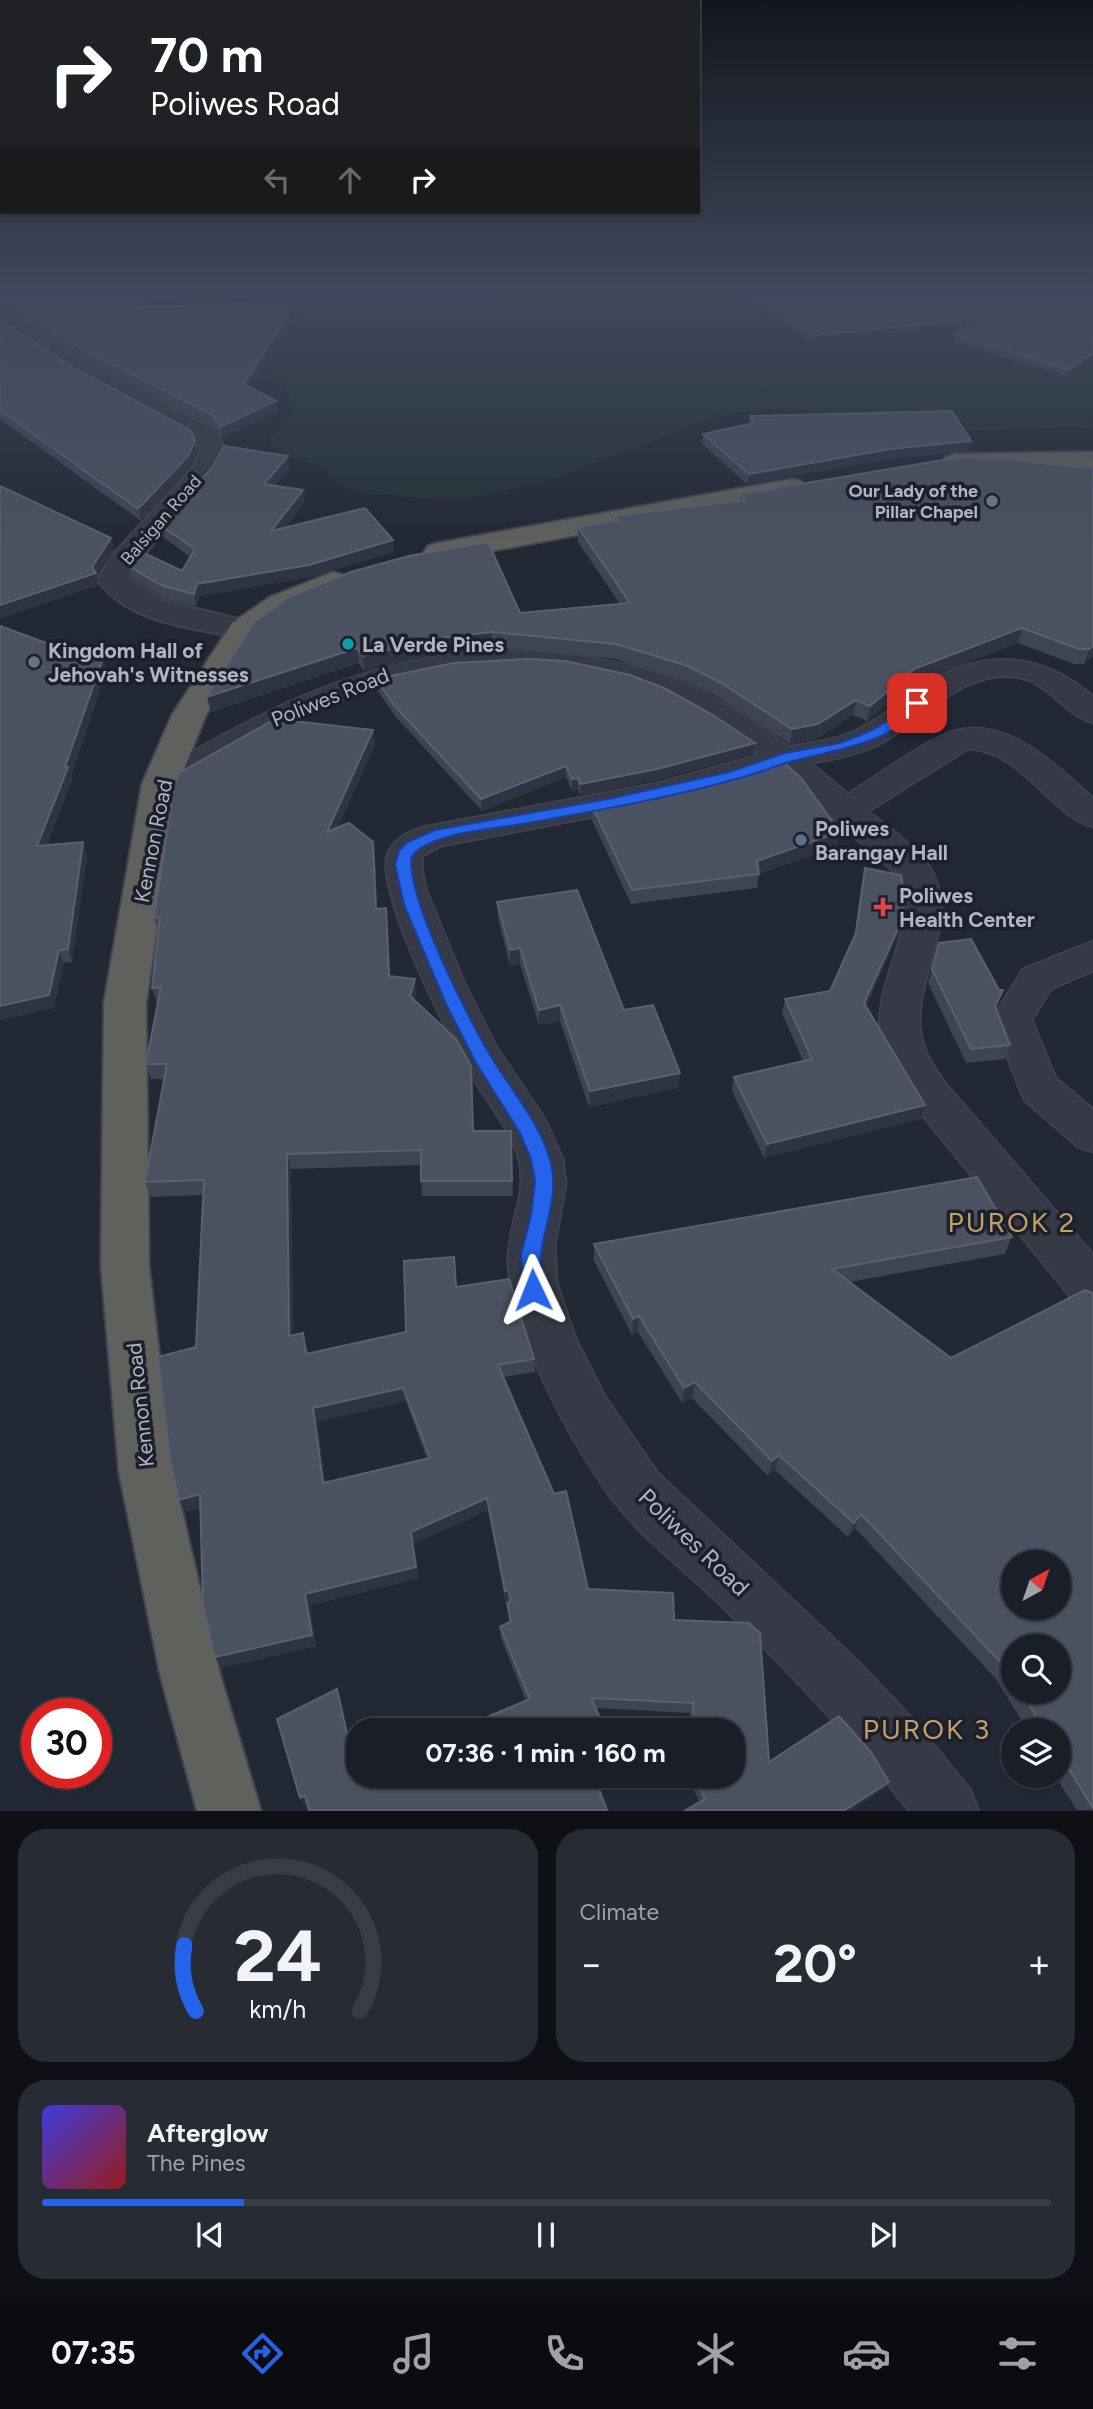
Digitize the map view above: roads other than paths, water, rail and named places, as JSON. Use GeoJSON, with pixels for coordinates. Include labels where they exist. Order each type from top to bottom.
{"type":"FeatureCollection","features":[{"type":"Feature","properties":{"kind":"highway"},"geometry":{"type":"LineString","coordinates":[[923,465],[990,460],[1093,460]]}},
{"type":"Feature","properties":{"kind":"highway"},"geometry":{"type":"LineString","coordinates":[[408,560],[822,482]]}},
{"type":"Feature","properties":{"kind":"highway","name":"Kennon Road"},"geometry":{"type":"LineString","coordinates":[[229,1811],[190,1674],[146,1472],[125,1267],[125,1003],[160,784],[189,715],[243,629],[281,603],[364,571]]}},
{"type":"Feature","properties":{"kind":"street","name":"Balsigan Road"},"geometry":{"type":"LineString","coordinates":[[93,376],[193,427],[211,441],[214,451],[203,472],[120,565],[114,580],[122,592],[146,603],[243,629]]}},
{"type":"Feature","properties":{"kind":"street","name":"Poliwes Road"},"geometry":{"type":"LineString","coordinates":[[160,784],[261,726],[347,686],[433,662],[477,658],[591,664],[630,672],[669,687],[715,712],[785,758],[909,866],[921,884],[925,909],[901,1002],[900,1029],[909,1063],[932,1097],[1093,1289]]}},
{"type":"Feature","properties":{"kind":"street","name":"Poliwes Road"},"geometry":{"type":"LineString","coordinates":[[948,1811],[869,1715],[744,1589],[639,1492],[595,1426],[550,1335],[533,1290],[531,1255],[541,1215],[545,1181],[540,1159],[528,1130],[482,1058],[455,1004],[412,905],[403,864],[411,847],[435,835],[608,803],[732,776],[785,758],[843,747],[875,734],[901,719],[934,690],[953,680],[1005,668],[1026,669],[1051,678],[1093,713]]}},
{"type":"Feature","properties":{"kind":"street"},"geometry":{"type":"LineString","coordinates":[[846,810],[962,739],[993,740],[1042,771],[1093,817]]}},
{"type":"Feature","properties":{"kind":"street"},"geometry":{"type":"LineString","coordinates":[[1093,955],[1037,979],[1012,1020],[1038,1088],[1093,1133]]}},
{"type":"Feature","properties":{"kind":"place","name":"Our Lady of the Pillar Chapel"},"geometry":{"type":"Point","coordinates":[992,501]}},
{"type":"Feature","properties":{"kind":"place","name":"La Verde Pines"},"geometry":{"type":"Point","coordinates":[348,644]}},
{"type":"Feature","properties":{"kind":"place","name":"Kingdom Hall of Jehovah's Witnesses"},"geometry":{"type":"Point","coordinates":[34,662]}},
{"type":"Feature","properties":{"kind":"place","name":"Poliwes Barangay Hall"},"geometry":{"type":"Point","coordinates":[801,840]}},
{"type":"Feature","properties":{"kind":"place","name":"Poliwes Health Center"},"geometry":{"type":"Point","coordinates":[883,907]}},
{"type":"Feature","properties":{"kind":"district","name":"PUROK 2"},"geometry":{"type":"Point","coordinates":[1012,1222]}},
{"type":"Feature","properties":{"kind":"district","name":"PUROK 3"},"geometry":{"type":"Point","coordinates":[927,1729]}}]}
